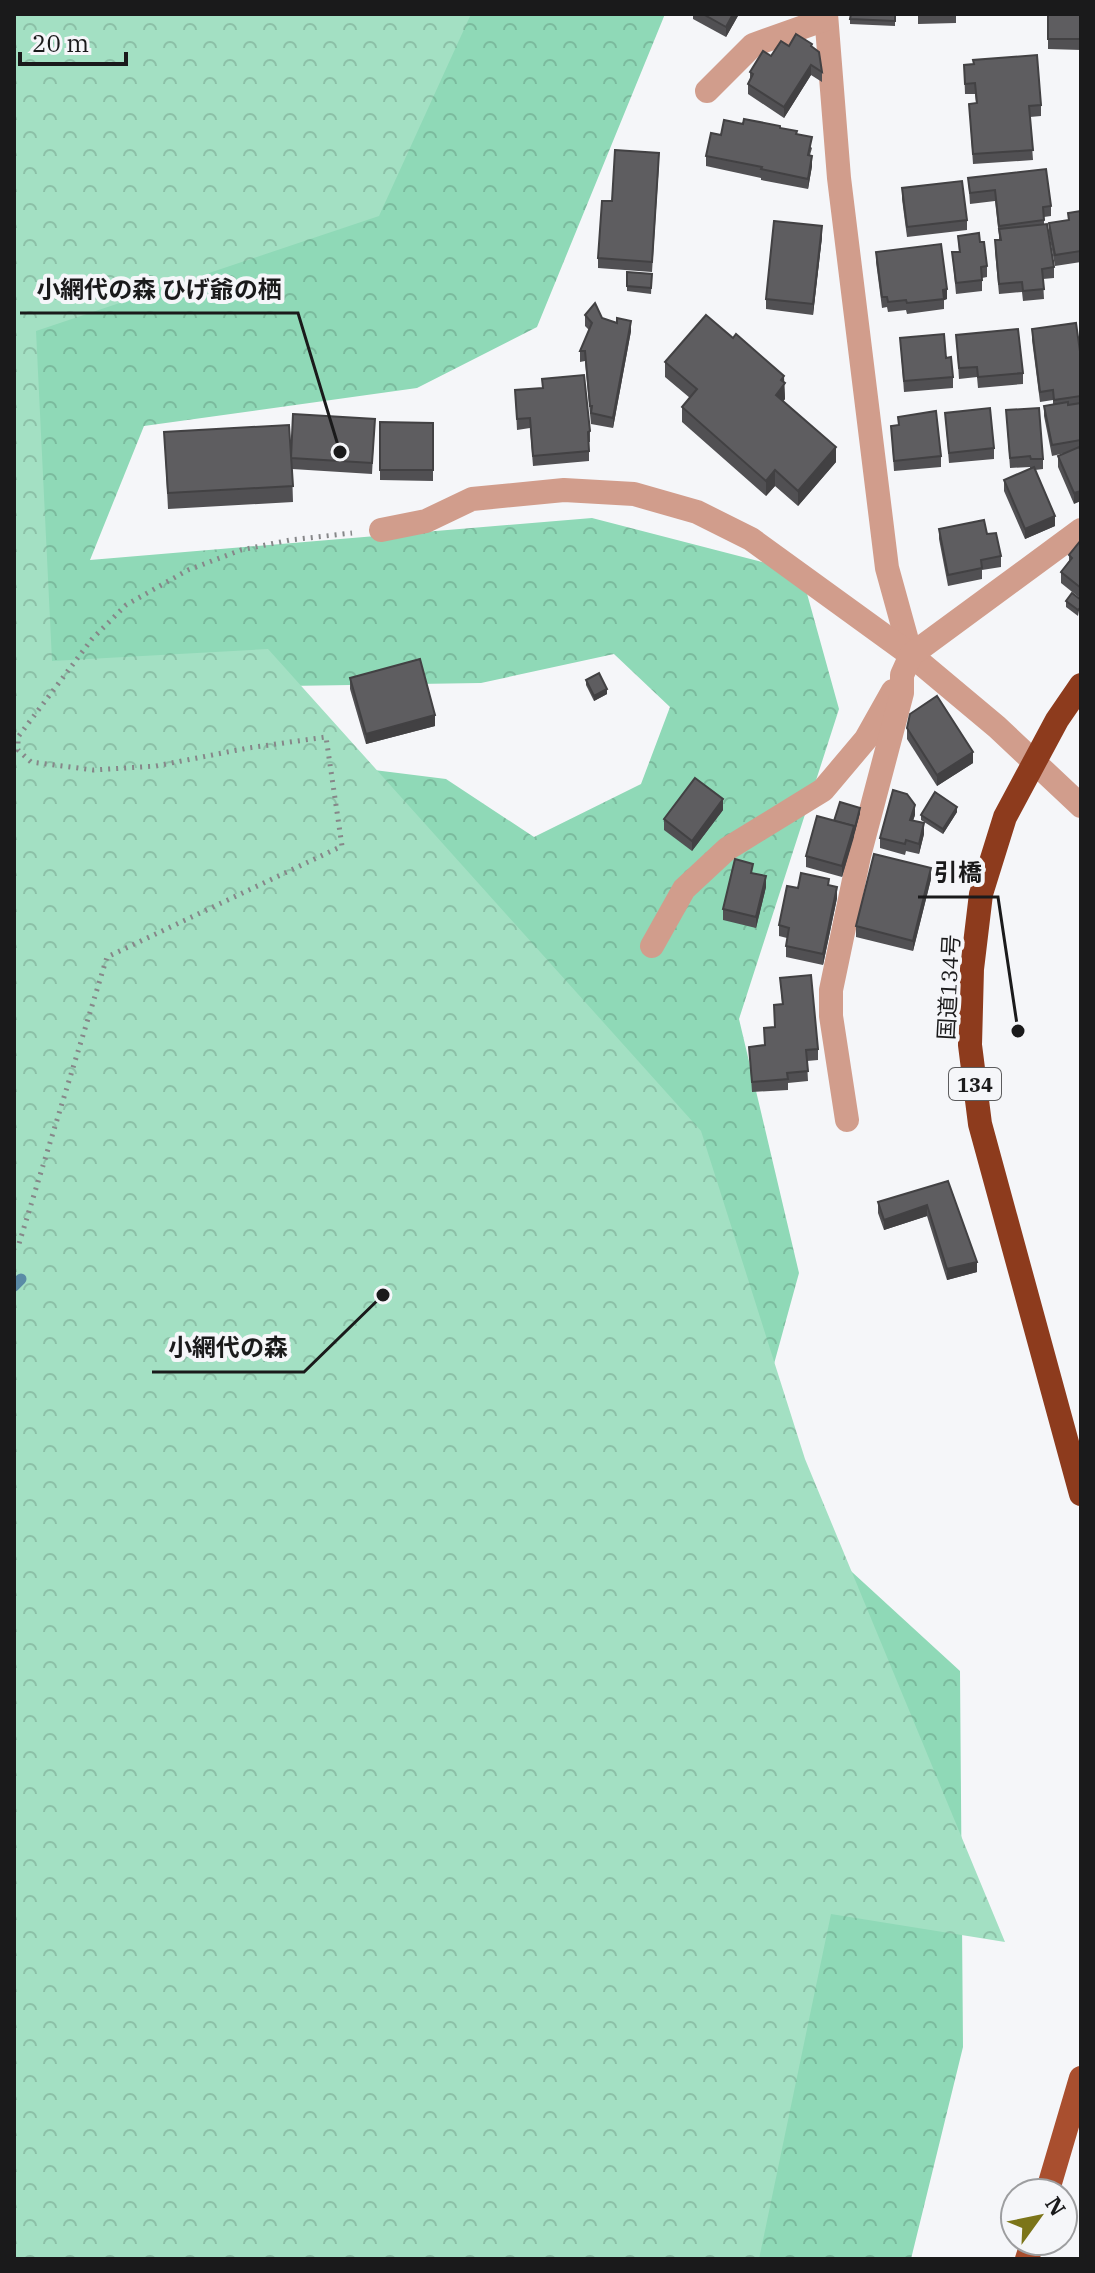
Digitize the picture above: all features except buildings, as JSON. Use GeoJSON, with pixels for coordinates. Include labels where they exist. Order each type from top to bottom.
{"type":"FeatureCollection","features":[{"type":"Feature","properties":{"kind":"highway","name":"国道134号"},"geometry":{"type":"LineString","coordinates":[[1081,685],[1057,720],[1005,817],[981,894],[972,969],[970,1045],[980,1124],[1081,1494]]}},
{"type":"Feature","properties":{"kind":"main road"},"geometry":{"type":"LineString","coordinates":[[1052,2177],[1081,2078]]}},
{"type":"Feature","properties":{"kind":"street"},"geometry":{"type":"LineString","coordinates":[[707,91],[753,45],[826,16],[839,178],[887,568],[906,665],[902,693],[859,856],[831,990],[831,1016],[847,1120]]}},
{"type":"Feature","properties":{"kind":"street"},"geometry":{"type":"LineString","coordinates":[[381,530],[426,521],[472,499],[564,490],[634,494],[697,512],[751,539],[906,665],[997,727],[1081,806]]}},
{"type":"Feature","properties":{"kind":"street"},"geometry":{"type":"LineString","coordinates":[[652,946],[684,889],[727,849],[823,790],[866,739],[906,665],[1081,530]]}},
{"type":"Feature","properties":{"kind":"path"},"geometry":{"type":"LineString","coordinates":[[14,1248],[18,1247],[107,957],[342,846],[326,737],[156,766],[93,770],[31,762],[18,750],[18,737],[92,639],[126,605],[188,570],[241,550],[290,540],[381,530]]}},
{"type":"Feature","properties":{"kind":"green space"},"geometry":{"type":"Polygon","coordinates":[[[14,14],[665,14],[537,327],[417,388],[144,426],[90,560],[592,518],[801,572],[839,709],[739,1019],[799,1273],[744,1473],[960,1671],[963,2047],[911,2259],[14,2259],[14,14]],[[614,654],[481,683],[227,687],[238,753],[446,779],[534,837],[641,784],[670,707],[614,654]]]}},
{"type":"Feature","properties":{"kind":"green space"},"geometry":{"type":"Polygon","coordinates":[[[14,14],[471,14],[379,216],[36,331],[52,661],[268,649],[701,1131],[805,1459],[1005,1942],[831,1914],[759,2259],[14,2259],[14,14]]]}},
{"type":"Feature","properties":{"kind":"waterway"},"geometry":{"type":"LineString","coordinates":[[14,1286],[21,1279]]}},
{"type":"Feature","properties":{"kind":"place","name":"小網代の森 ひげ爺の栖"},"geometry":{"type":"Point","coordinates":[340,452]}},
{"type":"Feature","properties":{"kind":"place","name":"引橋"},"geometry":{"type":"Point","coordinates":[1018,1031]}},
{"type":"Feature","properties":{"kind":"place","name":"小網代の森"},"geometry":{"type":"Point","coordinates":[383,1295]}}]}
